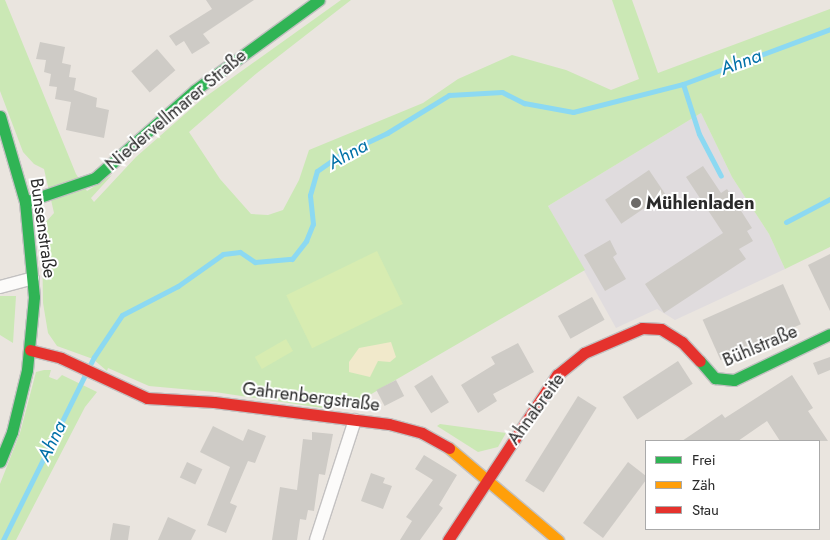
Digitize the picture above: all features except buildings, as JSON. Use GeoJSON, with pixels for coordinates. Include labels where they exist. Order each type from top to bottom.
{"type":"FeatureCollection","features":[{"type":"Feature","properties":{"kind":"street","name":"Niedervellmarer Straße"},"geometry":{"type":"LineString","coordinates":[[24,202],[95,178],[195,90],[319,0]]}},
{"type":"Feature","properties":{"kind":"street","name":"Bunsenstraße"},"geometry":{"type":"LineString","coordinates":[[0,116],[24,202],[33,278],[30,350],[16,417],[0,462]]}},
{"type":"Feature","properties":{"kind":"street"},"geometry":{"type":"LineString","coordinates":[[0,287],[33,278]]}},
{"type":"Feature","properties":{"kind":"street","name":"Ahnabreite"},"geometry":{"type":"LineString","coordinates":[[448,540],[557,375],[584,353],[616,337],[642,328],[661,329]]}},
{"type":"Feature","properties":{"kind":"street","name":"Bühlstraße"},"geometry":{"type":"LineString","coordinates":[[661,329],[682,342],[715,378],[723,381],[734,380],[830,334]]}},
{"type":"Feature","properties":{"kind":"street","name":"Gahrenbergstraße"},"geometry":{"type":"LineString","coordinates":[[30,350],[69,361],[147,398],[214,402],[355,420],[422,433],[450,448],[558,540]]}},
{"type":"Feature","properties":{"kind":"street"},"geometry":{"type":"LineString","coordinates":[[316,540],[355,420]]}},
{"type":"Feature","properties":{"kind":"shaded area"},"geometry":{"type":"Polygon","coordinates":[[[701,113],[732,177],[769,234],[785,269],[675,320],[657,309],[616,328],[548,206],[701,113]]]}},
{"type":"Feature","properties":{"kind":"green space"},"geometry":{"type":"Polygon","coordinates":[[[0,0],[5,0],[76,174],[87,191],[112,175],[91,198],[94,202],[136,157],[201,100],[341,0],[351,0],[257,73],[189,132],[220,179],[251,214],[268,215],[283,210],[299,180],[309,150],[423,103],[458,79],[512,55],[566,70],[611,90],[639,79],[612,0],[632,0],[658,73],[830,9],[830,247],[785,269],[769,234],[732,177],[701,113],[548,206],[585,270],[349,407],[330,404],[322,408],[215,392],[149,386],[108,368],[107,371],[93,359],[57,346],[48,333],[43,303],[42,234],[45,223],[54,213],[44,169],[34,164],[23,152],[0,91],[0,0]]]}},
{"type":"Feature","properties":{"kind":"green space"},"geometry":{"type":"Polygon","coordinates":[[[377,251],[403,304],[312,348],[286,295],[377,251]]]}},
{"type":"Feature","properties":{"kind":"green space"},"geometry":{"type":"Polygon","coordinates":[[[0,296],[16,296],[13,343],[0,335],[0,296]]]}},
{"type":"Feature","properties":{"kind":"green space"},"geometry":{"type":"Polygon","coordinates":[[[286,339],[293,351],[262,369],[255,357],[286,339]]]}},
{"type":"Feature","properties":{"kind":"green space"},"geometry":{"type":"Polygon","coordinates":[[[51,370],[49,377],[57,380],[62,375],[97,392],[85,407],[16,540],[0,540],[0,484],[20,433],[36,372],[51,370]]]}},
{"type":"Feature","properties":{"kind":"green space"},"geometry":{"type":"Polygon","coordinates":[[[440,424],[506,433],[498,447],[478,452],[437,426],[440,424]]]}},
{"type":"Feature","properties":{"kind":"sand"},"geometry":{"type":"Polygon","coordinates":[[[391,342],[396,357],[390,362],[378,361],[370,377],[349,372],[349,362],[359,348],[391,342]]]}},
{"type":"Feature","properties":{"kind":"waterway","name":"Ahna"},"geometry":{"type":"LineString","coordinates":[[3,540],[94,357],[122,315],[178,286],[223,254],[240,252],[255,262],[292,259],[306,241],[313,224],[310,195],[317,171],[340,155],[387,133],[449,95],[502,92],[524,103],[573,112],[683,84],[830,29]]}},
{"type":"Feature","properties":{"kind":"waterway"},"geometry":{"type":"LineString","coordinates":[[683,84],[699,134],[721,176]]}},
{"type":"Feature","properties":{"kind":"waterway"},"geometry":{"type":"LineString","coordinates":[[786,222],[830,199]]}},
{"type":"Feature","properties":{"kind":"traffic: fast"},"geometry":{"type":"LineString","coordinates":[[25,202],[95,178],[195,90],[319,0]]}},
{"type":"Feature","properties":{"kind":"traffic: fast"},"geometry":{"type":"LineString","coordinates":[[0,116],[25,202],[34,297],[27,370],[12,432],[0,462]]}},
{"type":"Feature","properties":{"kind":"traffic: fast"},"geometry":{"type":"LineString","coordinates":[[700,361],[715,378],[734,380],[830,334]]}},
{"type":"Feature","properties":{"kind":"traffic: slow"},"geometry":{"type":"LineString","coordinates":[[449,448],[558,540]]}},
{"type":"Feature","properties":{"kind":"traffic: jam"},"geometry":{"type":"LineString","coordinates":[[448,540],[557,375],[584,353],[642,328],[661,329],[682,342],[700,361]]}},
{"type":"Feature","properties":{"kind":"traffic: jam"},"geometry":{"type":"LineString","coordinates":[[30,350],[61,358],[147,398],[214,402],[389,424],[422,433],[449,448]]}},
{"type":"Feature","properties":{"kind":"place","name":"Mühlenladen"},"geometry":{"type":"Point","coordinates":[636,203]}}]}
